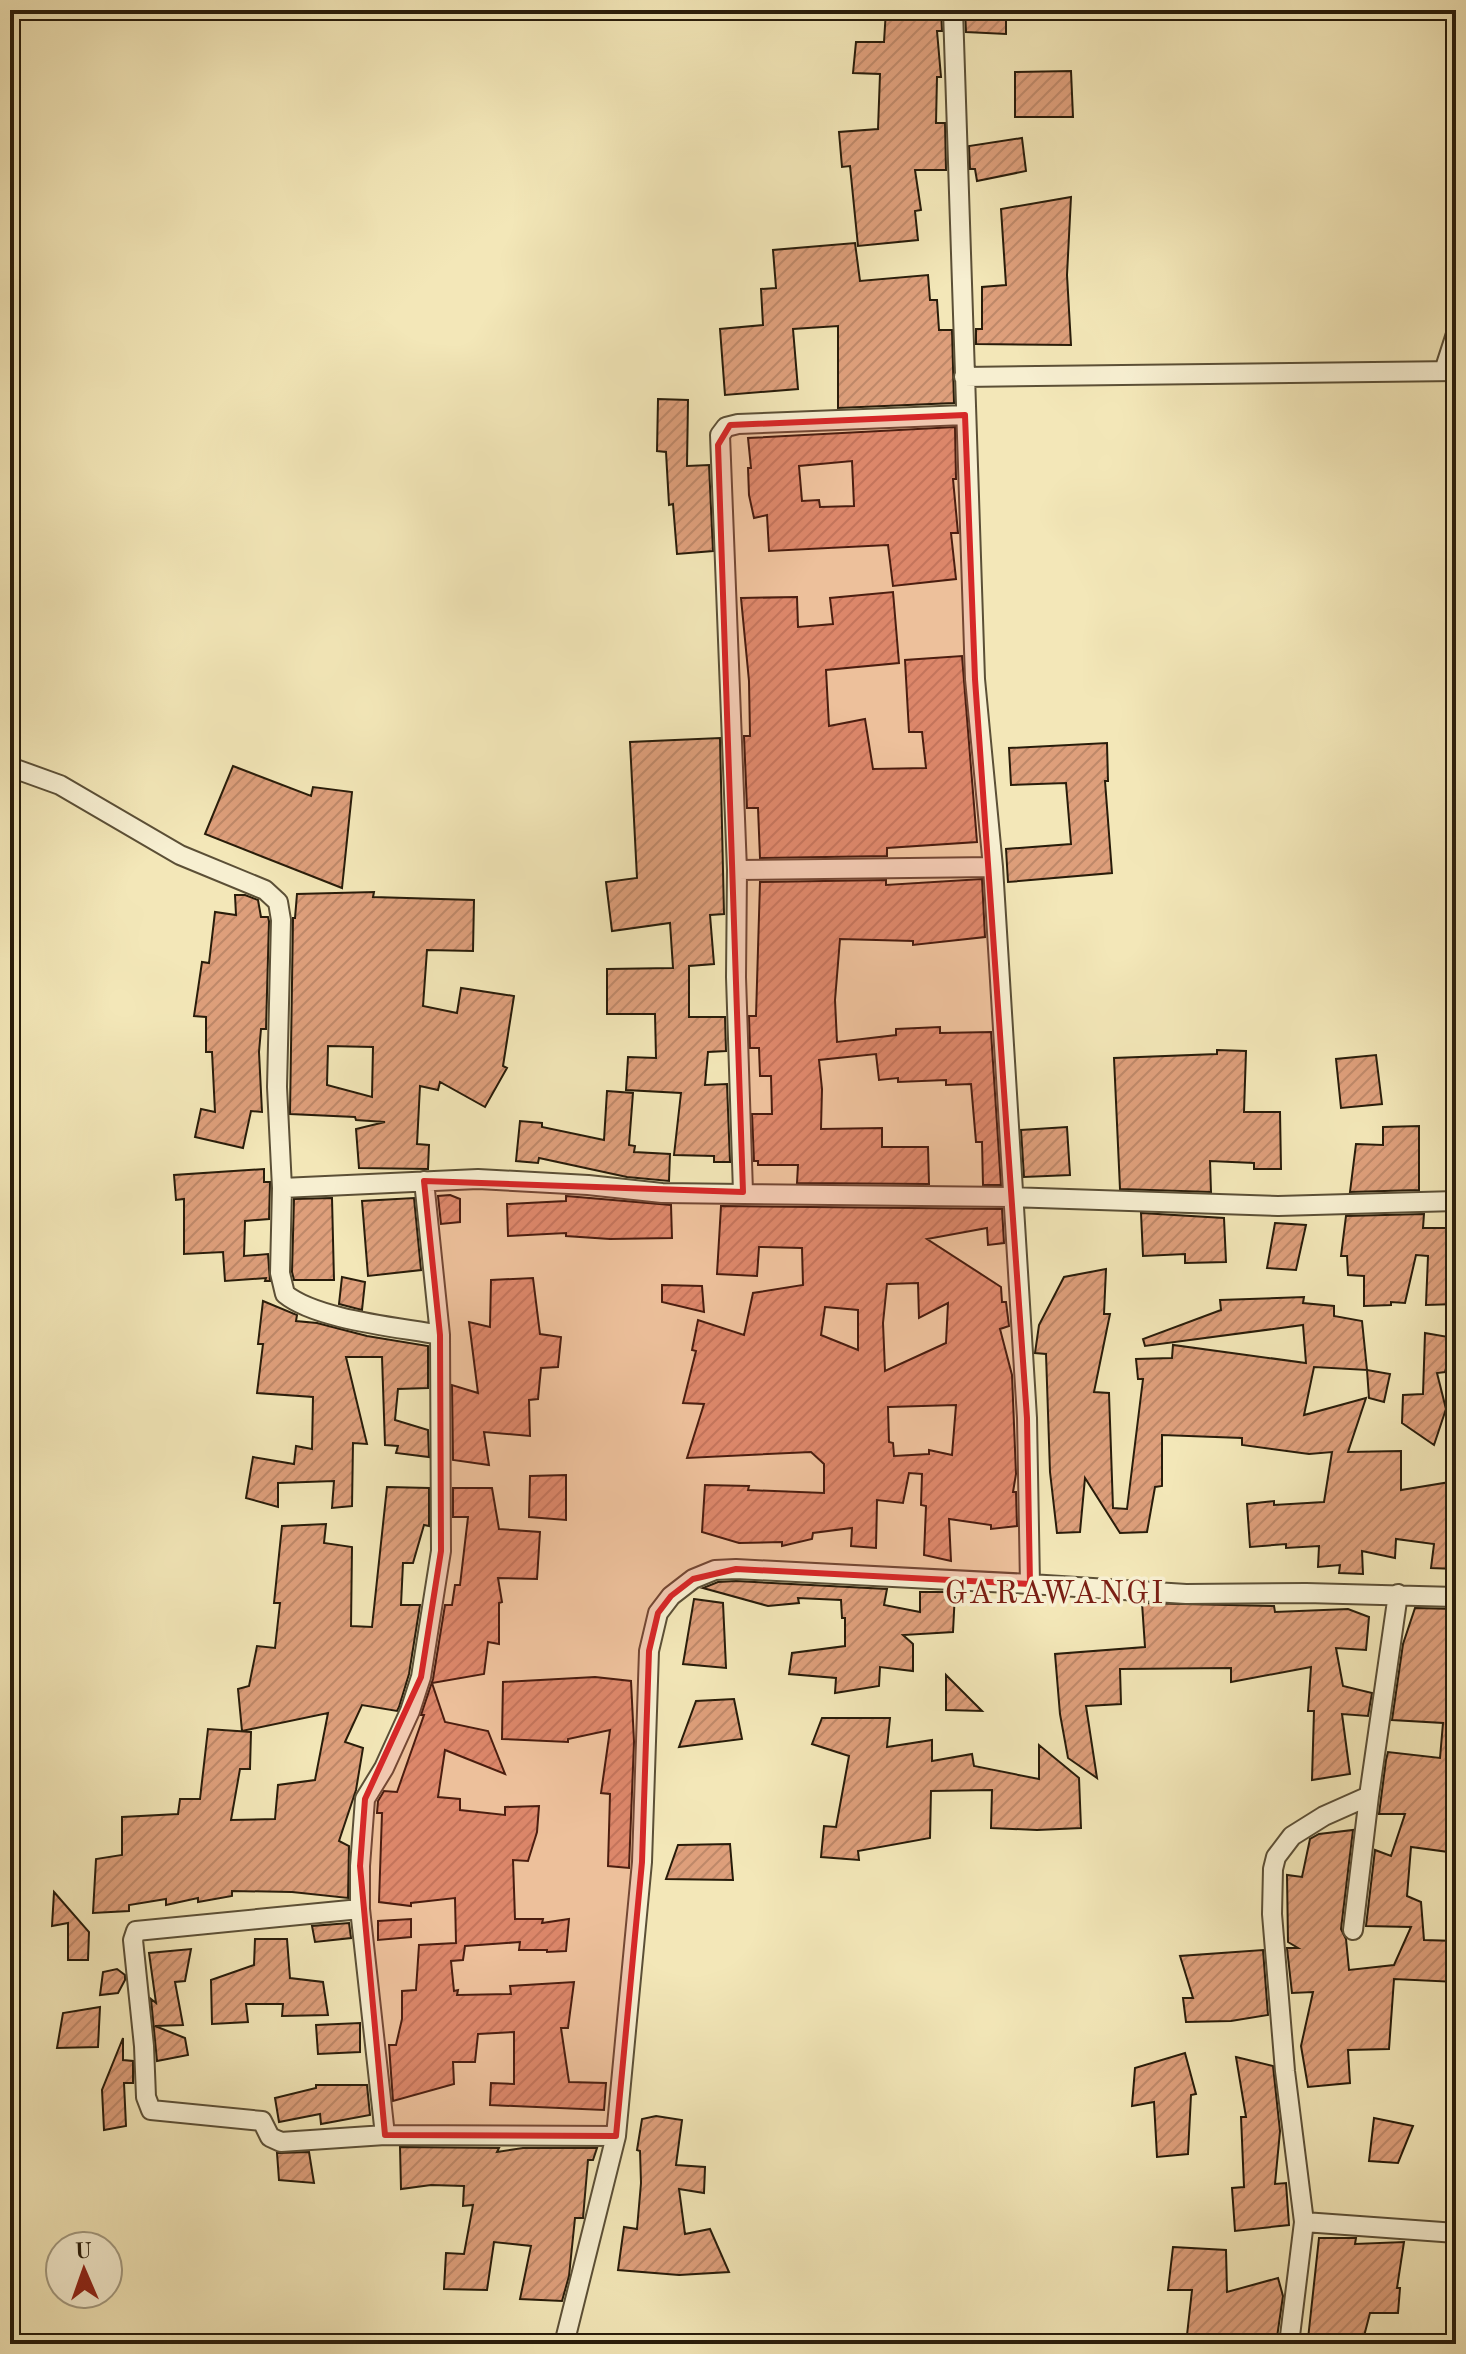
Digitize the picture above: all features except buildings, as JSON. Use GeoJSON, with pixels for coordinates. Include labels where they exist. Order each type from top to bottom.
{"type":"FeatureCollection","features":[{"type":"Feature","properties":{"kind":"street"},"geometry":{"type":"LineString","coordinates":[[953,10],[975,679],[993,867],[1027,1418],[1030,1584]]}},
{"type":"Feature","properties":{"kind":"street"},"geometry":{"type":"LineString","coordinates":[[964,377],[1450,371],[1456,334]]}},
{"type":"Feature","properties":{"kind":"street"},"geometry":{"type":"LineString","coordinates":[[743,1192],[736,977],[737,870],[718,445],[723,429],[738,424],[965,415]]}},
{"type":"Feature","properties":{"kind":"street"},"geometry":{"type":"LineString","coordinates":[[10,767],[60,785],[180,855],[265,890],[278,902],[281,920],[277,1087],[282,1188],[280,1273],[285,1294],[303,1305],[336,1315],[440,1335]]}},
{"type":"Feature","properties":{"kind":"street"},"geometry":{"type":"LineString","coordinates":[[737,870],[993,867]]}},
{"type":"Feature","properties":{"kind":"street"},"geometry":{"type":"LineString","coordinates":[[282,1188],[478,1179],[662,1193],[1011,1197],[1278,1206],[1456,1201]]}},
{"type":"Feature","properties":{"kind":"street"},"geometry":{"type":"LineString","coordinates":[[385,2135],[360,1909],[362,1815],[365,1799],[384,1768],[410,1711],[421,1677],[441,1551],[440,1335],[431,1181]]}},
{"type":"Feature","properties":{"kind":"street"},"geometry":{"type":"LineString","coordinates":[[564,2344],[616,2136],[642,1862],[649,1651],[658,1613],[671,1596],[693,1579],[715,1570],[736,1569],[1186,1594],[1456,1597]]}},
{"type":"Feature","properties":{"kind":"street"},"geometry":{"type":"LineString","coordinates":[[1353,1930],[1398,1594]]}},
{"type":"Feature","properties":{"kind":"street"},"geometry":{"type":"LineString","coordinates":[[1289,2344],[1304,2222],[1285,2071],[1272,1914],[1273,1869],[1276,1857],[1292,1836],[1324,1816],[1369,1796]]}},
{"type":"Feature","properties":{"kind":"street"},"geometry":{"type":"LineString","coordinates":[[360,1909],[136,1931],[133,1940],[146,2097],[151,2110],[262,2121],[270,2137],[281,2142],[385,2135],[616,2136]]}},
{"type":"Feature","properties":{"kind":"street"},"geometry":{"type":"LineString","coordinates":[[1304,2222],[1456,2233]]}},
{"type":"Feature","properties":{"kind":"highlighted area"},"geometry":{"type":"Polygon","coordinates":[[[965,415],[975,679],[1027,1418],[1030,1584],[736,1569],[693,1579],[671,1596],[658,1613],[649,1651],[642,1862],[616,2136],[385,2135],[360,1866],[365,1799],[421,1677],[441,1551],[440,1335],[424,1181],[743,1192],[718,445],[730,425],[965,415]]]}},
{"type":"Feature","properties":{"kind":"district","name":"GARAWANGI"},"geometry":{"type":"Point","coordinates":[1055,1595]}}]}
